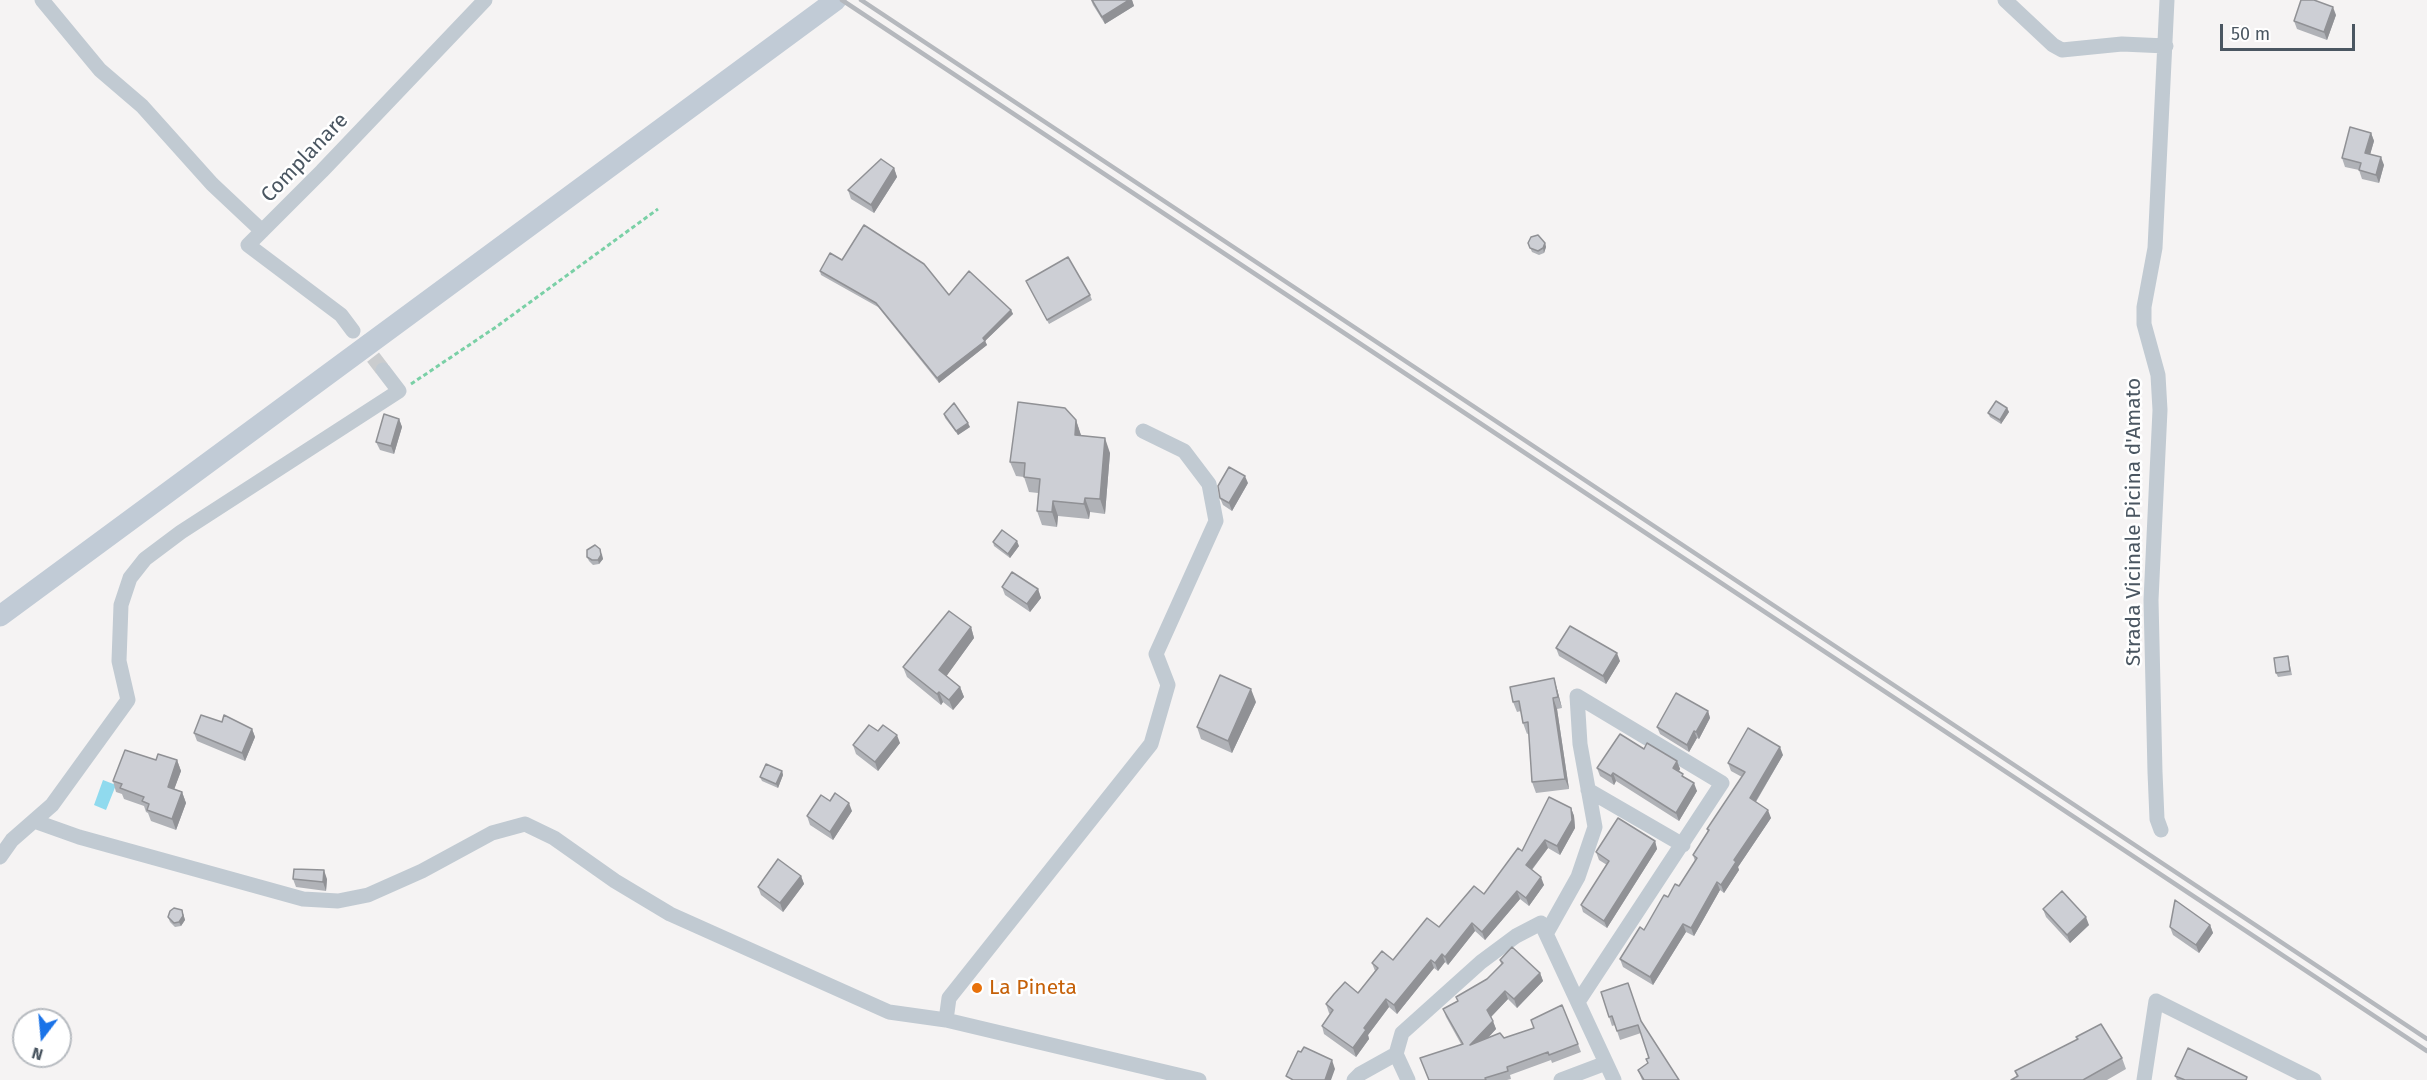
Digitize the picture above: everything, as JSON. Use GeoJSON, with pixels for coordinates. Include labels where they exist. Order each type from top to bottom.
{"type":"FeatureCollection","features":[{"type":"Feature","properties":{"kind":"main road"},"geometry":{"type":"LineString","coordinates":[[0,616],[836,0]]}},
{"type":"Feature","properties":{"kind":"street"},"geometry":{"type":"LineString","coordinates":[[42,0],[100,70],[142,106],[212,184],[262,231]]}},
{"type":"Feature","properties":{"kind":"street","name":"Complanare"},"geometry":{"type":"LineString","coordinates":[[353,331],[341,315],[248,245],[485,0]]}},
{"type":"Feature","properties":{"kind":"street"},"geometry":{"type":"LineString","coordinates":[[2005,0],[2053,45],[2062,50],[2122,44],[2166,46]]}},
{"type":"Feature","properties":{"kind":"street","name":"Strada Vicinale Picina d'Amato"},"geometry":{"type":"LineString","coordinates":[[2161,830],[2157,819],[2151,600],[2160,410],[2158,375],[2144,315],[2155,248],[2167,0]]}},
{"type":"Feature","properties":{"kind":"street"},"geometry":{"type":"LineString","coordinates":[[0,857],[12,840],[52,805],[128,700],[119,661],[121,605],[130,578],[145,559],[181,532],[399,391],[383,369]]}},
{"type":"Feature","properties":{"kind":"street"},"geometry":{"type":"LineString","coordinates":[[946,1020],[949,998],[1151,744],[1168,685],[1156,654],[1216,521],[1209,484],[1184,451],[1143,431]]}},
{"type":"Feature","properties":{"kind":"street"},"geometry":{"type":"LineString","coordinates":[[1546,934],[1578,876],[1595,827],[1588,790],[1577,696],[1722,783],[1578,1002]]}},
{"type":"Feature","properties":{"kind":"street"},"geometry":{"type":"LineString","coordinates":[[1588,790],[1683,845]]}},
{"type":"Feature","properties":{"kind":"street"},"geometry":{"type":"LineString","coordinates":[[34,821],[79,837],[303,899],[338,901],[368,895],[422,871],[492,834],[525,824],[554,838],[615,881],[670,914],[889,1012],[946,1020],[1199,1080]]}},
{"type":"Feature","properties":{"kind":"street"},"geometry":{"type":"LineString","coordinates":[[1408,1080],[1396,1054],[1402,1034],[1481,962],[1516,936],[1540,923],[1614,1080]]}},
{"type":"Feature","properties":{"kind":"street"},"geometry":{"type":"LineString","coordinates":[[2144,1080],[2156,1000],[2314,1080]]}},
{"type":"Feature","properties":{"kind":"street"},"geometry":{"type":"LineString","coordinates":[[1354,1080],[1360,1074],[1396,1054]]}},
{"type":"Feature","properties":{"kind":"street"},"geometry":{"type":"LineString","coordinates":[[1561,1080],[1606,1063]]}},
{"type":"Feature","properties":{"kind":"path"},"geometry":{"type":"LineString","coordinates":[[399,391],[496,327],[658,209]]}},
{"type":"Feature","properties":{"kind":"water"},"geometry":{"type":"Polygon","coordinates":[[[103,780],[116,785],[106,810],[94,805],[103,780]]]}},
{"type":"Feature","properties":{"kind":"building"},"geometry":{"type":"Polygon","coordinates":[[[1092,0],[1129,0],[1102,17],[1092,0]]]}},
{"type":"Feature","properties":{"kind":"building"},"geometry":{"type":"Polygon","coordinates":[[[2301,0],[2314,0],[2333,7],[2324,32],[2294,21],[2301,0]]]}},
{"type":"Feature","properties":{"kind":"building"},"geometry":{"type":"Polygon","coordinates":[[[2350,127],[2371,133],[2365,153],[2381,157],[2376,175],[2359,170],[2361,163],[2342,158],[2350,127]]]}},
{"type":"Feature","properties":{"kind":"building"},"geometry":{"type":"Polygon","coordinates":[[[881,159],[894,168],[871,205],[848,190],[881,159]]]}},
{"type":"Feature","properties":{"kind":"building"},"geometry":{"type":"Polygon","coordinates":[[[864,225],[924,264],[949,295],[969,271],[1011,310],[983,338],[985,341],[937,378],[876,303],[820,271],[830,253],[842,260],[864,225]]]}},
{"type":"Feature","properties":{"kind":"building"},"geometry":{"type":"Polygon","coordinates":[[[1538,235],[1545,243],[1538,251],[1530,248],[1528,243],[1531,237],[1538,235]]]}},
{"type":"Feature","properties":{"kind":"building"},"geometry":{"type":"Polygon","coordinates":[[[1068,257],[1090,295],[1047,320],[1026,281],[1068,257]]]}},
{"type":"Feature","properties":{"kind":"building"},"geometry":{"type":"Polygon","coordinates":[[[1996,401],[2007,408],[2000,420],[1988,413],[1996,401]]]}},
{"type":"Feature","properties":{"kind":"building"},"geometry":{"type":"Polygon","coordinates":[[[1018,402],[1065,408],[1076,420],[1075,435],[1105,438],[1100,499],[1085,498],[1084,504],[1053,501],[1052,512],[1037,511],[1040,479],[1024,477],[1025,463],[1010,462],[1018,402]]]}},
{"type":"Feature","properties":{"kind":"building"},"geometry":{"type":"Polygon","coordinates":[[[954,403],[968,423],[956,431],[944,414],[954,403]]]}},
{"type":"Feature","properties":{"kind":"building"},"geometry":{"type":"Polygon","coordinates":[[[384,414],[399,419],[391,446],[376,442],[384,414]]]}},
{"type":"Feature","properties":{"kind":"building"},"geometry":{"type":"Polygon","coordinates":[[[1229,467],[1245,476],[1229,503],[1220,498],[1218,486],[1229,467]]]}},
{"type":"Feature","properties":{"kind":"building"},"geometry":{"type":"Polygon","coordinates":[[[1002,530],[1017,541],[1008,554],[993,542],[1002,530]]]}},
{"type":"Feature","properties":{"kind":"building"},"geometry":{"type":"Polygon","coordinates":[[[595,545],[600,549],[601,555],[598,560],[592,560],[587,557],[587,550],[595,545]]]}},
{"type":"Feature","properties":{"kind":"building"},"geometry":{"type":"Polygon","coordinates":[[[1012,572],[1038,589],[1027,604],[1002,587],[1012,572]]]}},
{"type":"Feature","properties":{"kind":"building"},"geometry":{"type":"Polygon","coordinates":[[[949,611],[971,627],[939,670],[960,687],[949,700],[939,692],[937,694],[903,667],[949,611]]]}},
{"type":"Feature","properties":{"kind":"building"},"geometry":{"type":"Polygon","coordinates":[[[1570,626],[1617,653],[1603,676],[1556,648],[1570,626]]]}},
{"type":"Feature","properties":{"kind":"building"},"geometry":{"type":"Polygon","coordinates":[[[2288,656],[2290,671],[2276,673],[2274,658],[2288,656]]]}},
{"type":"Feature","properties":{"kind":"building"},"geometry":{"type":"Polygon","coordinates":[[[1220,675],[1251,689],[1228,741],[1197,727],[1220,675]]]}},
{"type":"Feature","properties":{"kind":"building"},"geometry":{"type":"Polygon","coordinates":[[[1554,678],[1558,697],[1553,698],[1565,779],[1532,782],[1528,722],[1523,723],[1519,701],[1513,702],[1510,687],[1554,678]]]}},
{"type":"Feature","properties":{"kind":"building"},"geometry":{"type":"Polygon","coordinates":[[[1676,693],[1708,711],[1687,745],[1657,727],[1676,693]]]}},
{"type":"Feature","properties":{"kind":"building"},"geometry":{"type":"Polygon","coordinates":[[[201,715],[222,722],[224,715],[252,729],[242,753],[194,733],[201,715]]]}},
{"type":"Feature","properties":{"kind":"building"},"geometry":{"type":"Polygon","coordinates":[[[869,725],[878,731],[883,725],[897,735],[875,762],[853,745],[869,725]]]}},
{"type":"Feature","properties":{"kind":"building"},"geometry":{"type":"Polygon","coordinates":[[[1748,728],[1780,747],[1750,798],[1768,810],[1734,860],[1736,862],[1721,885],[1717,882],[1691,928],[1683,924],[1650,977],[1620,959],[1640,927],[1644,930],[1664,895],[1668,897],[1675,884],[1679,886],[1697,858],[1693,855],[1709,830],[1707,829],[1745,772],[1728,763],[1748,728]]]}},
{"type":"Feature","properties":{"kind":"building"},"geometry":{"type":"Polygon","coordinates":[[[1620,734],[1644,749],[1647,743],[1677,761],[1673,768],[1694,783],[1676,813],[1613,773],[1611,776],[1597,768],[1620,734]]]}},
{"type":"Feature","properties":{"kind":"building"},"geometry":{"type":"Polygon","coordinates":[[[125,750],[156,760],[158,754],[177,760],[168,787],[182,792],[172,819],[147,810],[149,804],[142,801],[144,797],[120,788],[122,784],[113,781],[125,750]]]}},
{"type":"Feature","properties":{"kind":"building"},"geometry":{"type":"Polygon","coordinates":[[[766,764],[782,771],[776,784],[760,777],[766,764]]]}},
{"type":"Feature","properties":{"kind":"building"},"geometry":{"type":"Polygon","coordinates":[[[835,793],[849,803],[830,832],[807,816],[821,795],[830,801],[835,793]]]}},
{"type":"Feature","properties":{"kind":"building"},"geometry":{"type":"Polygon","coordinates":[[[1549,797],[1571,808],[1572,820],[1557,846],[1545,840],[1526,865],[1541,877],[1526,898],[1517,891],[1482,932],[1472,923],[1445,957],[1442,954],[1435,963],[1431,960],[1394,1005],[1386,999],[1364,1028],[1366,1030],[1353,1048],[1322,1026],[1333,1010],[1326,1004],[1334,994],[1345,982],[1358,993],[1378,968],[1372,963],[1382,951],[1393,960],[1427,918],[1439,927],[1474,886],[1484,894],[1518,848],[1522,851],[1549,797]]]}},
{"type":"Feature","properties":{"kind":"building"},"geometry":{"type":"Polygon","coordinates":[[[1618,818],[1655,841],[1604,921],[1581,905],[1609,861],[1596,852],[1618,818]]]}},
{"type":"Feature","properties":{"kind":"building"},"geometry":{"type":"Polygon","coordinates":[[[778,859],[801,876],[780,903],[758,887],[778,859]]]}},
{"type":"Feature","properties":{"kind":"building"},"geometry":{"type":"Polygon","coordinates":[[[294,869],[324,870],[323,882],[293,879],[294,869]]]}},
{"type":"Feature","properties":{"kind":"building"},"geometry":{"type":"Polygon","coordinates":[[[2062,891],[2086,917],[2067,935],[2043,909],[2062,891]]]}},
{"type":"Feature","properties":{"kind":"building"},"geometry":{"type":"Polygon","coordinates":[[[2175,900],[2210,925],[2196,945],[2170,927],[2175,900]]]}},
{"type":"Feature","properties":{"kind":"building"},"geometry":{"type":"Polygon","coordinates":[[[174,908],[182,910],[183,916],[179,922],[174,923],[168,917],[174,908]]]}},
{"type":"Feature","properties":{"kind":"building"},"geometry":{"type":"Polygon","coordinates":[[[1512,947],[1540,973],[1514,999],[1505,991],[1487,1010],[1493,1021],[1470,1045],[1500,1033],[1504,1038],[1534,1028],[1531,1020],[1562,1005],[1578,1044],[1507,1067],[1508,1071],[1485,1078],[1486,1080],[1429,1080],[1420,1058],[1463,1044],[1443,1009],[1458,1001],[1456,997],[1487,979],[1503,963],[1500,960],[1512,947]]]}},
{"type":"Feature","properties":{"kind":"building"},"geometry":{"type":"Polygon","coordinates":[[[1628,983],[1641,1021],[1679,1080],[1644,1080],[1638,1070],[1648,1063],[1646,1059],[1649,1058],[1638,1025],[1617,1031],[1612,1016],[1609,1017],[1601,992],[1628,983]]]}},
{"type":"Feature","properties":{"kind":"building"},"geometry":{"type":"Polygon","coordinates":[[[2101,1024],[2122,1058],[2083,1080],[2011,1080],[2018,1076],[2015,1071],[2078,1039],[2076,1037],[2101,1024]]]}},
{"type":"Feature","properties":{"kind":"building"},"geometry":{"type":"Polygon","coordinates":[[[1304,1047],[1332,1060],[1325,1080],[1293,1080],[1286,1076],[1298,1051],[1301,1052],[1304,1047]]]}},
{"type":"Feature","properties":{"kind":"building"},"geometry":{"type":"Polygon","coordinates":[[[2188,1048],[2247,1077],[2246,1080],[2185,1080],[2175,1076],[2188,1048]]]}},
{"type":"Feature","properties":{"kind":"tunnel"},"geometry":{"type":"LineString","coordinates":[[359,339],[383,370]]}},
{"type":"Feature","properties":{"kind":"railway"},"geometry":{"type":"LineString","coordinates":[[842,0],[2427,1051]]}},
{"type":"Feature","properties":{"kind":"railway"},"geometry":{"type":"LineString","coordinates":[[861,0],[2427,1039]]}},
{"type":"Feature","properties":{"kind":"place","name":"La Pineta"},"geometry":{"type":"Point","coordinates":[977,988]}}]}
